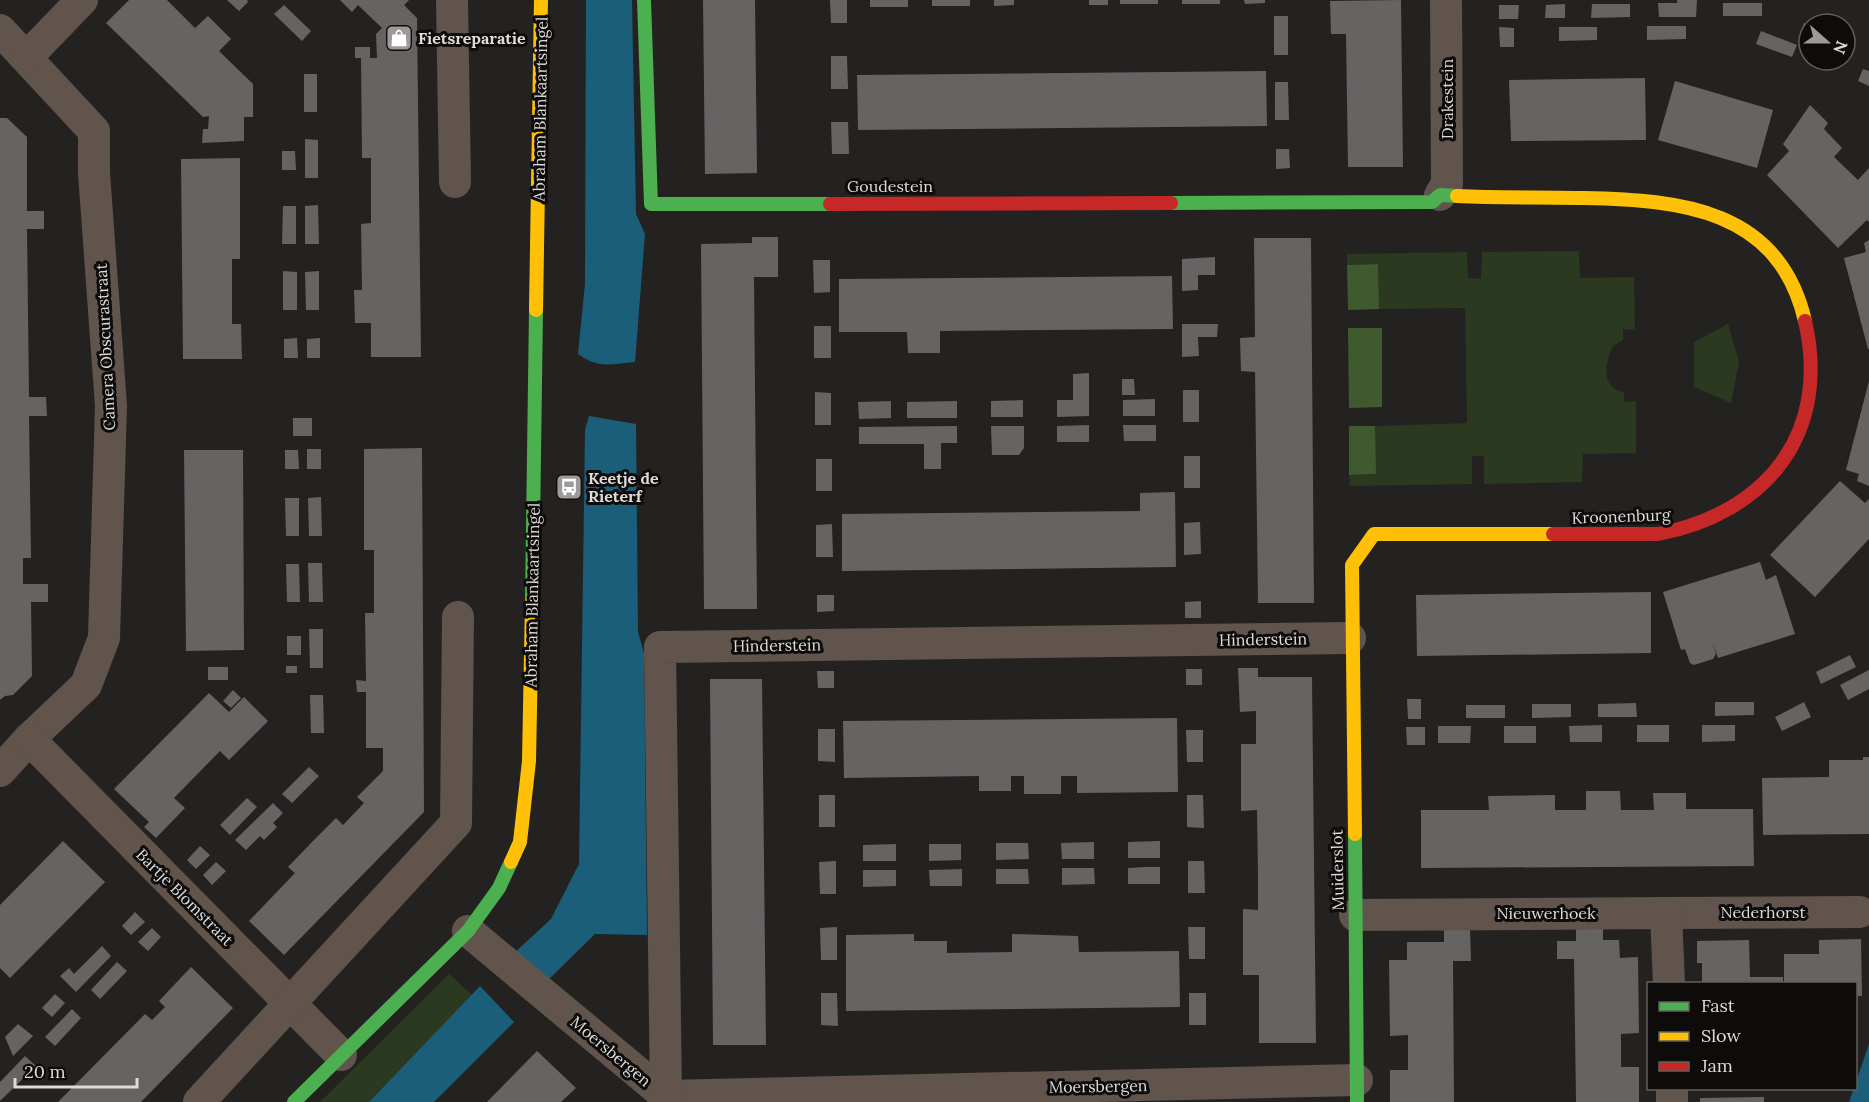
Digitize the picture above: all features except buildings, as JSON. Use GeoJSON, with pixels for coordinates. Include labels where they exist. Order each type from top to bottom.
{"type":"FeatureCollection","features":[{"type":"Feature","properties":{"kind":"street"},"geometry":{"type":"LineString","coordinates":[[27,57],[82,0]]}},
{"type":"Feature","properties":{"kind":"street"},"geometry":{"type":"LineString","coordinates":[[452,0],[455,182]]}},
{"type":"Feature","properties":{"kind":"street","name":"Abraham Blankaartsingel"},"geometry":{"type":"LineString","coordinates":[[294,1102],[468,931],[499,888],[520,842],[529,761],[541,0]]}},
{"type":"Feature","properties":{"kind":"street","name":"Goudestein"},"geometry":{"type":"LineString","coordinates":[[644,0],[651,204],[1334,201]]}},
{"type":"Feature","properties":{"kind":"street","name":"Drakestein"},"geometry":{"type":"LineString","coordinates":[[1440,195],[1447,184],[1446,0]]}},
{"type":"Feature","properties":{"kind":"street","name":"Camera Obscurastraat"},"geometry":{"type":"LineString","coordinates":[[0,30],[94,131],[94,173],[111,406],[104,638],[86,685],[29,739],[0,771]]}},
{"type":"Feature","properties":{"kind":"street","name":"Kroonenburg"},"geometry":{"type":"LineString","coordinates":[[1334,201],[1432,202],[1440,195],[1653,199],[1694,208],[1729,220],[1759,241],[1782,268],[1800,299],[1810,348],[1811,390],[1801,427],[1782,461],[1760,488],[1723,514],[1690,528],[1658,534],[1374,534],[1352,565],[1350,638]]}},
{"type":"Feature","properties":{"kind":"street"},"geometry":{"type":"LineString","coordinates":[[199,1102],[456,823],[458,617]]}},
{"type":"Feature","properties":{"kind":"street","name":"Muiderslot"},"geometry":{"type":"LineString","coordinates":[[1350,638],[1357,1091]]}},
{"type":"Feature","properties":{"kind":"street","name":"Hinderstein"},"geometry":{"type":"LineString","coordinates":[[664,1099],[660,646],[1350,638]]}},
{"type":"Feature","properties":{"kind":"street","name":"Bartje Blomstraat"},"geometry":{"type":"LineString","coordinates":[[29,739],[341,1055]]}},
{"type":"Feature","properties":{"kind":"street","name":"Nederhorst"},"geometry":{"type":"LineString","coordinates":[[1666,913],[1860,912]]}},
{"type":"Feature","properties":{"kind":"street"},"geometry":{"type":"LineString","coordinates":[[1666,913],[1669,982]]}},
{"type":"Feature","properties":{"kind":"street","name":"Nieuwerhoek"},"geometry":{"type":"LineString","coordinates":[[1355,915],[1666,913]]}},
{"type":"Feature","properties":{"kind":"street","name":"Moersbergen"},"geometry":{"type":"LineString","coordinates":[[468,931],[664,1099],[1357,1091]]}},
{"type":"Feature","properties":{"kind":"green space"},"geometry":{"type":"Polygon","coordinates":[[[1579,251],[1580,278],[1634,277],[1635,330],[1623,329],[1623,340],[1613,346],[1606,374],[1611,386],[1624,392],[1624,402],[1636,401],[1636,453],[1583,454],[1582,482],[1484,484],[1484,456],[1472,456],[1472,484],[1350,486],[1349,475],[1375,474],[1375,426],[1467,423],[1465,308],[1379,309],[1378,264],[1347,265],[1347,254],[1467,252],[1468,278],[1481,279],[1482,252],[1579,251]]]}},
{"type":"Feature","properties":{"kind":"green space"},"geometry":{"type":"Polygon","coordinates":[[[1378,264],[1379,309],[1348,310],[1347,265],[1378,264]]]}},
{"type":"Feature","properties":{"kind":"green space"},"geometry":{"type":"Polygon","coordinates":[[[1728,324],[1739,362],[1731,403],[1694,387],[1694,342],[1728,324]]]}},
{"type":"Feature","properties":{"kind":"green space"},"geometry":{"type":"Polygon","coordinates":[[[1348,328],[1382,328],[1382,407],[1349,408],[1348,328]]]}},
{"type":"Feature","properties":{"kind":"green space"},"geometry":{"type":"Polygon","coordinates":[[[1349,426],[1375,426],[1376,474],[1349,475],[1349,426]]]}},
{"type":"Feature","properties":{"kind":"green space"},"geometry":{"type":"Polygon","coordinates":[[[449,974],[472,995],[369,1102],[320,1102],[449,974]]]}},
{"type":"Feature","properties":{"kind":"water"},"geometry":{"type":"Polygon","coordinates":[[[586,0],[632,0],[636,214],[645,234],[635,362],[599,364],[578,354],[585,284],[586,0]]]}},
{"type":"Feature","properties":{"kind":"water"},"geometry":{"type":"Polygon","coordinates":[[[589,416],[636,424],[638,632],[644,653],[647,935],[595,934],[545,983],[511,956],[551,919],[579,864],[585,430],[589,416]]]}},
{"type":"Feature","properties":{"kind":"water"},"geometry":{"type":"Polygon","coordinates":[[[480,986],[514,1022],[434,1102],[369,1102],[480,986]]]}},
{"type":"Feature","properties":{"kind":"water"},"geometry":{"type":"Polygon","coordinates":[[[1869,1044],[1869,1102],[1849,1102],[1853,1090],[1857,1090],[1857,1079],[1869,1044]]]}},
{"type":"Feature","properties":{"kind":"traffic: fast"},"geometry":{"type":"LineString","coordinates":[[644,0],[651,204],[830,204]]}},
{"type":"Feature","properties":{"kind":"traffic: fast"},"geometry":{"type":"LineString","coordinates":[[1171,203],[1432,202],[1440,195],[1457,196]]}},
{"type":"Feature","properties":{"kind":"traffic: fast"},"geometry":{"type":"LineString","coordinates":[[532,602],[536,310]]}},
{"type":"Feature","properties":{"kind":"traffic: fast"},"geometry":{"type":"LineString","coordinates":[[1355,834],[1357,1102]]}},
{"type":"Feature","properties":{"kind":"traffic: fast"},"geometry":{"type":"LineString","coordinates":[[294,1102],[468,931],[499,888],[511,862]]}},
{"type":"Feature","properties":{"kind":"traffic: slow"},"geometry":{"type":"LineString","coordinates":[[536,310],[541,0]]}},
{"type":"Feature","properties":{"kind":"traffic: slow"},"geometry":{"type":"LineString","coordinates":[[1457,196],[1620,199],[1690,208],[1721,218],[1749,233],[1773,255],[1792,284],[1805,321]]}},
{"type":"Feature","properties":{"kind":"traffic: slow"},"geometry":{"type":"LineString","coordinates":[[1355,834],[1352,565],[1374,534],[1553,534]]}},
{"type":"Feature","properties":{"kind":"traffic: slow"},"geometry":{"type":"LineString","coordinates":[[511,862],[520,842],[529,761],[532,602]]}},
{"type":"Feature","properties":{"kind":"traffic: jam"},"geometry":{"type":"LineString","coordinates":[[830,204],[1171,203]]}},
{"type":"Feature","properties":{"kind":"traffic: jam"},"geometry":{"type":"LineString","coordinates":[[1553,534],[1658,534],[1697,523],[1731,508],[1759,487],[1782,462],[1799,432],[1808,399],[1811,361],[1805,321]]}},
{"type":"Feature","properties":{"kind":"place","name":"Fietsreparatie"},"geometry":{"type":"Point","coordinates":[399,38]}},
{"type":"Feature","properties":{"kind":"place","name":"Keetje de Rieterf"},"geometry":{"type":"Point","coordinates":[569,487]}}]}
